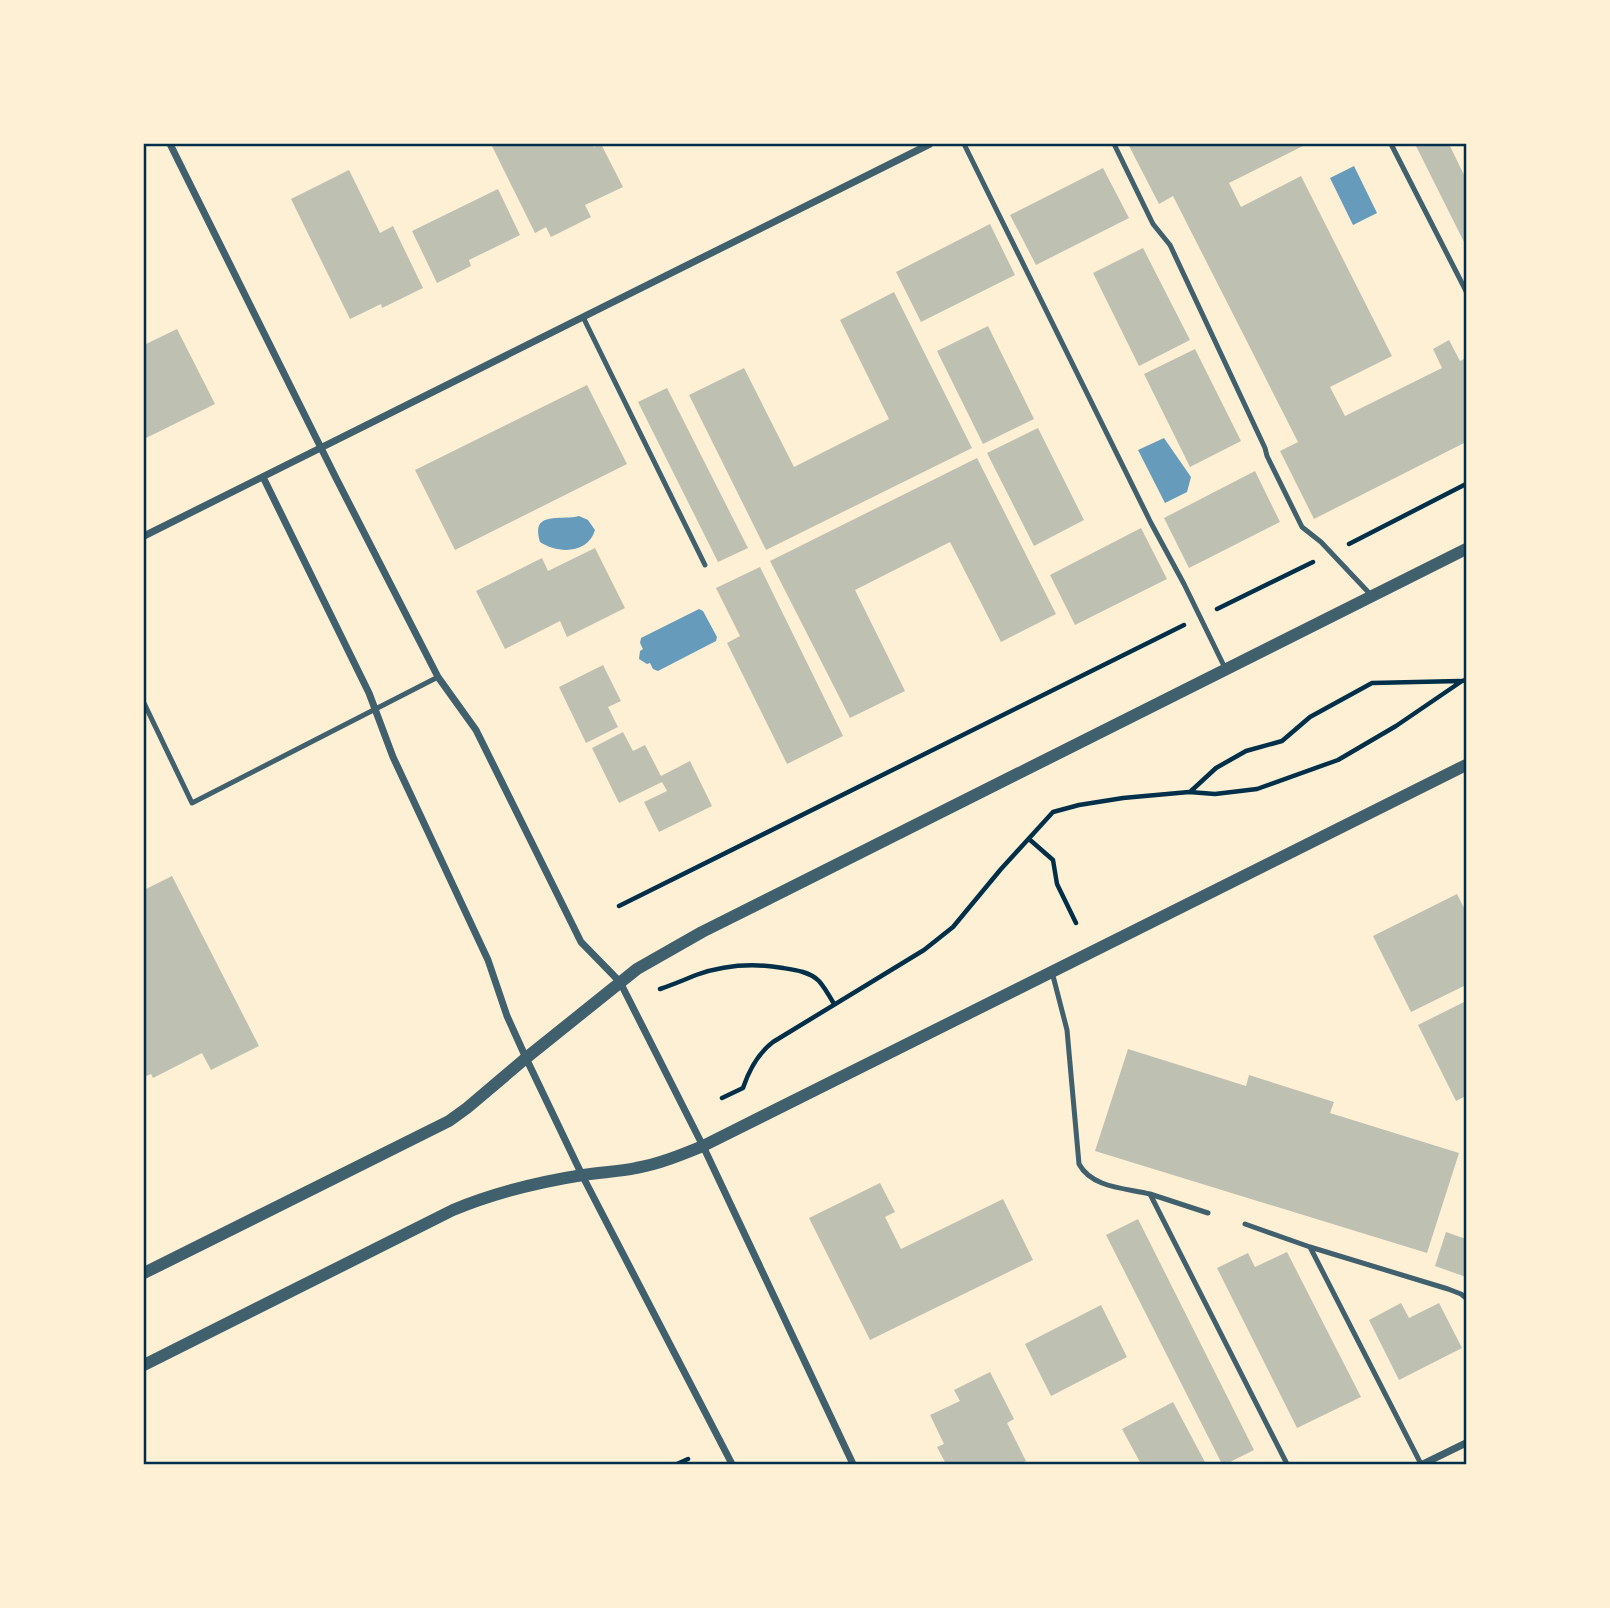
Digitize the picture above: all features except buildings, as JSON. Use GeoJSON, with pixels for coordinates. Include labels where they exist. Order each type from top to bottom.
{"type":"FeatureCollection","features":[{"type":"Feature","properties":{"kind":"street"},"geometry":{"type":"LineString","coordinates":[[170,144],[438,677],[476,730],[581,942],[620,982],[703,1146],[853,1465]]}},
{"type":"Feature","properties":{"kind":"street"},"geometry":{"type":"LineString","coordinates":[[144,536],[930,144]]}},
{"type":"Feature","properties":{"kind":"street"},"geometry":{"type":"LineString","coordinates":[[263,477],[369,693],[393,757],[488,960],[507,1016],[526,1058],[582,1175],[732,1465]]}},
{"type":"Feature","properties":{"kind":"street"},"geometry":{"type":"LineString","coordinates":[[144,1273],[449,1121],[620,982],[648,962],[702,932],[1466,549]]}},
{"type":"Feature","properties":{"kind":"street"},"geometry":{"type":"LineString","coordinates":[[144,1365],[479,1199],[508,1190],[582,1175],[636,1168],[703,1146],[1466,765]]}},
{"type":"Feature","properties":{"kind":"street"},"geometry":{"type":"LineString","coordinates":[[1422,1465],[1466,1443]]}},
{"type":"Feature","properties":{"kind":"lane"},"geometry":{"type":"LineString","coordinates":[[964,144],[1226,670]]}},
{"type":"Feature","properties":{"kind":"lane"},"geometry":{"type":"LineString","coordinates":[[1114,144],[1153,224],[1170,245],[1302,527],[1321,542],[1372,597]]}},
{"type":"Feature","properties":{"kind":"lane"},"geometry":{"type":"LineString","coordinates":[[1391,144],[1466,291]]}},
{"type":"Feature","properties":{"kind":"lane"},"geometry":{"type":"LineString","coordinates":[[583,317],[705,565]]}},
{"type":"Feature","properties":{"kind":"lane"},"geometry":{"type":"LineString","coordinates":[[144,704],[192,803],[438,677]]}},
{"type":"Feature","properties":{"kind":"lane"},"geometry":{"type":"LineString","coordinates":[[1052,972],[1068,1030],[1079,1164],[1094,1180],[1150,1194],[1208,1213]]}},
{"type":"Feature","properties":{"kind":"lane"},"geometry":{"type":"LineString","coordinates":[[1150,1194],[1287,1465]]}},
{"type":"Feature","properties":{"kind":"lane"},"geometry":{"type":"LineString","coordinates":[[1245,1224],[1448,1289],[1466,1298]]}},
{"type":"Feature","properties":{"kind":"lane"},"geometry":{"type":"LineString","coordinates":[[1310,1247],[1422,1465]]}},
{"type":"Feature","properties":{"kind":"path"},"geometry":{"type":"LineString","coordinates":[[619,906],[1466,484]]}},
{"type":"Feature","properties":{"kind":"path"},"geometry":{"type":"LineString","coordinates":[[722,1098],[743,1088],[748,1072],[765,1048],[924,950],[953,927],[1053,812],[1123,798],[1189,792],[1215,794],[1256,789],[1338,760],[1396,726],[1464,680]]}},
{"type":"Feature","properties":{"kind":"path"},"geometry":{"type":"LineString","coordinates":[[1189,792],[1216,768],[1245,751],[1282,741],[1310,718],[1373,683],[1464,680]]}},
{"type":"Feature","properties":{"kind":"path"},"geometry":{"type":"LineString","coordinates":[[1029,839],[1053,860],[1057,884],[1076,923]]}},
{"type":"Feature","properties":{"kind":"path"},"geometry":{"type":"LineString","coordinates":[[660,989],[722,968],[763,966],[809,974],[820,983],[834,1004]]}},
{"type":"Feature","properties":{"kind":"path"},"geometry":{"type":"LineString","coordinates":[[677,1465],[688,1459]]}},
{"type":"Feature","properties":{"kind":"water"},"geometry":{"type":"Polygon","coordinates":[[[1354,166],[1377,213],[1353,225],[1330,178],[1354,166]]]}},
{"type":"Feature","properties":{"kind":"water"},"geometry":{"type":"Polygon","coordinates":[[[1164,438],[1191,477],[1187,492],[1165,503],[1138,450],[1164,438]]]}},
{"type":"Feature","properties":{"kind":"water"},"geometry":{"type":"Polygon","coordinates":[[[579,516],[588,520],[595,530],[586,544],[572,550],[563,550],[540,542],[539,525],[543,521],[579,516]]]}},
{"type":"Feature","properties":{"kind":"water"},"geometry":{"type":"Polygon","coordinates":[[[699,609],[703,611],[717,637],[716,641],[658,671],[653,669],[650,663],[639,659],[643,649],[641,638],[699,609]]]}}]}
